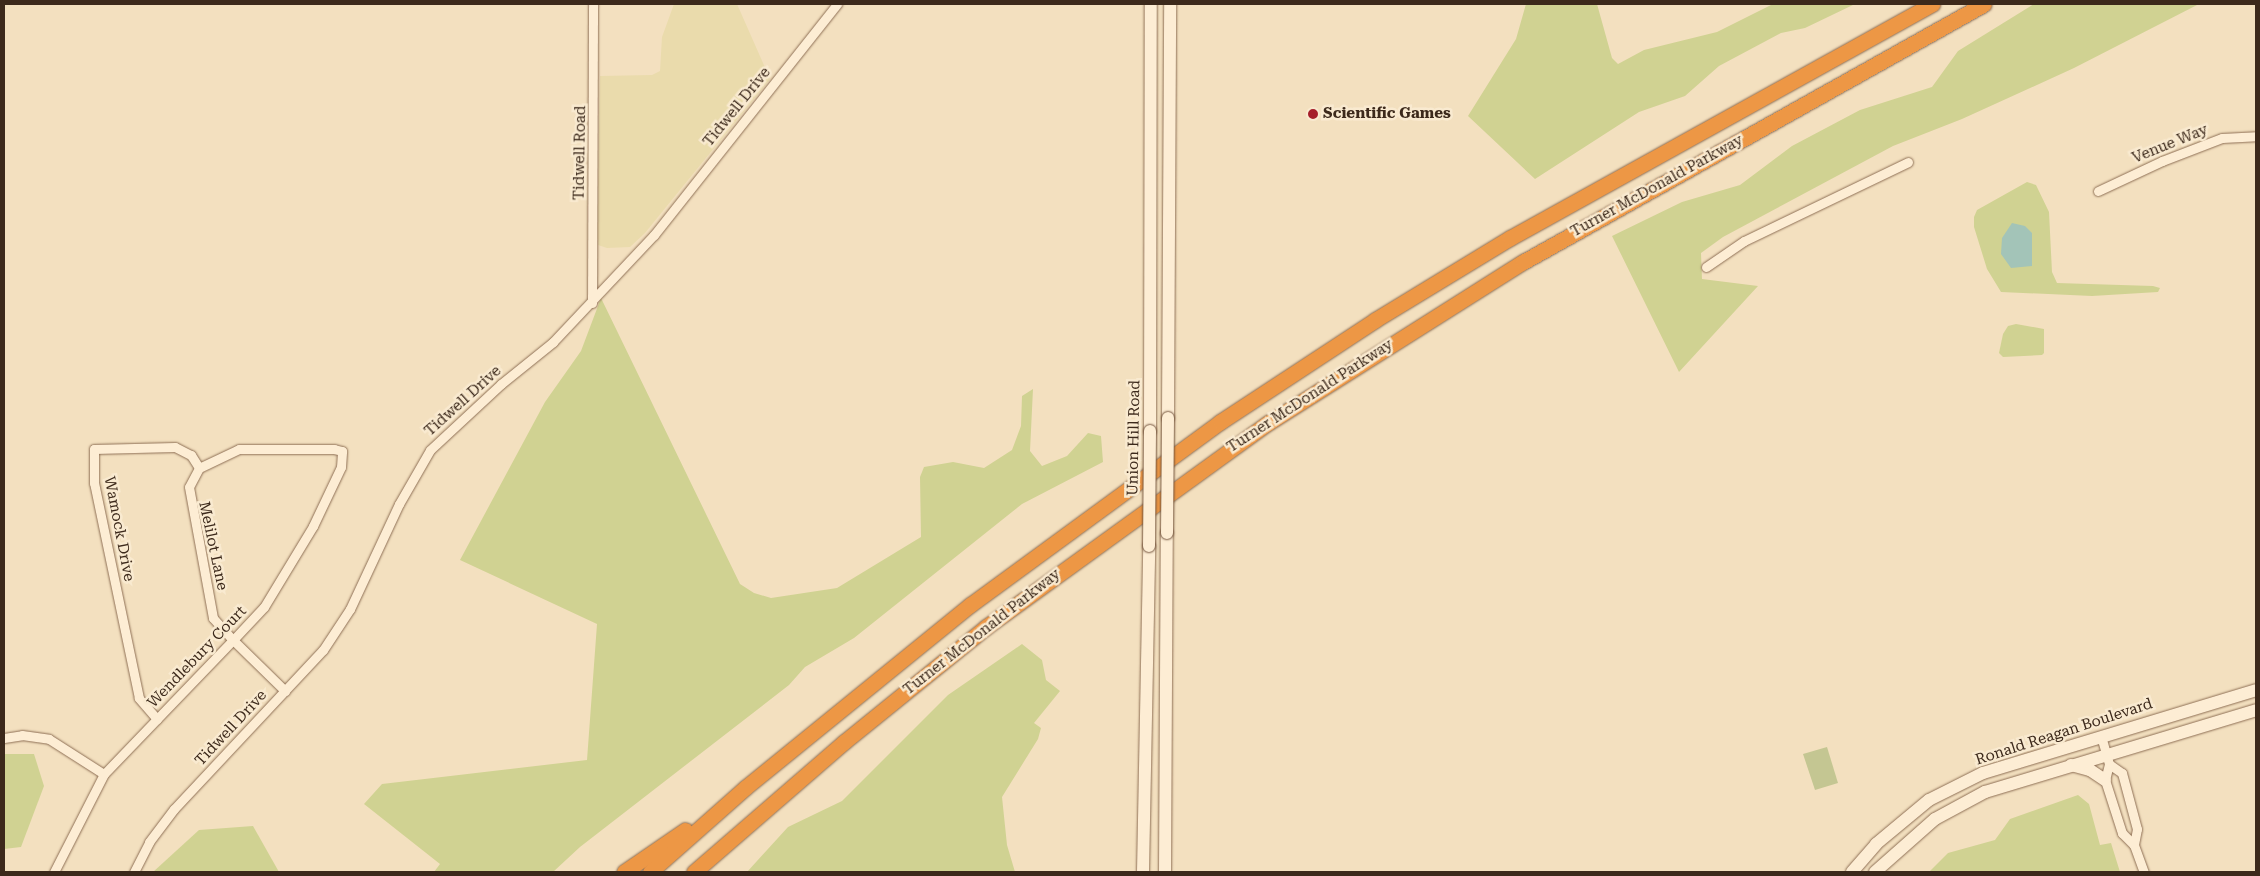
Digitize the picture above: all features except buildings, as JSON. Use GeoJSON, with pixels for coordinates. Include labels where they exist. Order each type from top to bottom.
{"type":"FeatureCollection","features":[{"type":"Feature","properties":{"kind":"highway","name":"Turner McDonald Parkway"},"geometry":{"type":"LineString","coordinates":[[650,872],[746,787],[1029,560],[1286,378],[1450,274],[1564,207],[1933,4]]}},
{"type":"Feature","properties":{"kind":"highway","name":"Turner McDonald Parkway"},"geometry":{"type":"LineString","coordinates":[[694,872],[752,821],[986,627],[1268,423],[1524,262],[1984,4]]}},
{"type":"Feature","properties":{"kind":"highway"},"geometry":{"type":"LineString","coordinates":[[624,872],[746,787]]}},
{"type":"Feature","properties":{"kind":"highway"},"geometry":{"type":"LineString","coordinates":[[704,872],[752,821]]}},
{"type":"Feature","properties":{"kind":"street","name":"Tidwell Road"},"geometry":{"type":"LineString","coordinates":[[592,303],[593,4]]}},
{"type":"Feature","properties":{"kind":"street","name":"Tidwell Drive"},"geometry":{"type":"LineString","coordinates":[[134,872],[149,842],[174,809],[323,650],[350,609],[399,504],[430,450],[500,384],[553,342],[592,303],[654,235],[837,4]]}},
{"type":"Feature","properties":{"kind":"street","name":"Union Hill Road"},"geometry":{"type":"LineString","coordinates":[[1142,872],[1149,546],[1151,4]]}},
{"type":"Feature","properties":{"kind":"street"},"geometry":{"type":"LineString","coordinates":[[1165,872],[1170,4]]}},
{"type":"Feature","properties":{"kind":"street","name":"Venue Way"},"geometry":{"type":"LineString","coordinates":[[2098,191],[2162,161],[2222,138],[2256,136]]}},
{"type":"Feature","properties":{"kind":"street"},"geometry":{"type":"LineString","coordinates":[[1706,267],[1744,241],[1908,162]]}},
{"type":"Feature","properties":{"kind":"street","name":"Wamock Drive"},"geometry":{"type":"LineString","coordinates":[[157,718],[139,698],[94,483],[94,449],[175,447],[191,455],[199,468]]}},
{"type":"Feature","properties":{"kind":"street","name":"Wendlebury Court"},"geometry":{"type":"LineString","coordinates":[[54,872],[104,774],[264,607],[290,566],[341,467],[342,451],[252,447],[227,452],[199,468]]}},
{"type":"Feature","properties":{"kind":"street","name":"Melilot Lane"},"geometry":{"type":"LineString","coordinates":[[199,468],[189,487],[189,497],[213,618],[285,691]]}},
{"type":"Feature","properties":{"kind":"street","name":"Ronald Reagan Boulevard"},"geometry":{"type":"LineString","coordinates":[[1852,872],[1876,844],[1929,800],[1982,773],[2256,690]]}},
{"type":"Feature","properties":{"kind":"street"},"geometry":{"type":"LineString","coordinates":[[1875,872],[1935,819],[1985,792],[2071,765],[2108,759],[2256,710]]}},
{"type":"Feature","properties":{"kind":"street"},"geometry":{"type":"LineString","coordinates":[[4,738],[22,735],[49,739],[104,774]]}},
{"type":"Feature","properties":{"kind":"street"},"geometry":{"type":"LineString","coordinates":[[2101,736],[2108,759],[2106,780],[2122,833],[2134,845],[2144,872]]}},
{"type":"Feature","properties":{"kind":"street"},"geometry":{"type":"LineString","coordinates":[[2108,759],[2122,773],[2137,829],[2134,845]]}},
{"type":"Feature","properties":{"kind":"street"},"geometry":{"type":"LineString","coordinates":[[2071,765],[2090,770],[2106,780]]}},
{"type":"Feature","properties":{"kind":"shaded area"},"geometry":{"type":"Polygon","coordinates":[[[674,4],[737,4],[770,79],[645,233],[630,247],[607,248],[598,245],[597,237],[600,76],[652,75],[660,71],[662,37],[674,4]]]}},
{"type":"Feature","properties":{"kind":"green space"},"geometry":{"type":"Polygon","coordinates":[[[1526,4],[1597,4],[1612,58],[1618,64],[1644,50],[1717,32],[1773,4],[1855,4],[1805,28],[1781,33],[1719,66],[1685,96],[1639,112],[1535,179],[1468,116],[1516,39],[1526,4]]]}},
{"type":"Feature","properties":{"kind":"green space"},"geometry":{"type":"Polygon","coordinates":[[[2034,4],[2199,4],[2074,68],[1962,119],[1893,146],[1723,237],[1701,253],[1702,279],[1758,286],[1679,372],[1612,236],[1682,202],[1740,185],[1792,146],[1860,110],[1932,87],[1958,51],[2034,4]]]}},
{"type":"Feature","properties":{"kind":"green space"},"geometry":{"type":"Polygon","coordinates":[[[2027,182],[2036,185],[2049,212],[2052,272],[2057,283],[2153,286],[2160,288],[2158,292],[2092,296],[2001,292],[1987,269],[1974,227],[1974,217],[1977,210],[2027,182]]]}},
{"type":"Feature","properties":{"kind":"green space"},"geometry":{"type":"Polygon","coordinates":[[[601,298],[740,584],[754,593],[771,598],[837,588],[921,537],[920,477],[924,467],[953,462],[984,468],[1012,450],[1021,426],[1022,396],[1033,389],[1030,451],[1042,466],[1067,456],[1088,433],[1101,436],[1103,462],[1022,504],[854,638],[805,667],[789,685],[580,847],[553,872],[434,872],[440,864],[364,804],[382,784],[587,760],[597,624],[460,560],[545,402],[581,351],[601,298]]]}},
{"type":"Feature","properties":{"kind":"green space"},"geometry":{"type":"Polygon","coordinates":[[[2016,324],[2044,329],[2044,353],[2042,355],[2003,357],[1999,353],[2003,334],[2008,326],[2016,324]]]}},
{"type":"Feature","properties":{"kind":"green space"},"geometry":{"type":"Polygon","coordinates":[[[1022,644],[1042,660],[1046,680],[1060,691],[1034,723],[1041,728],[1038,739],[1002,797],[1007,845],[1015,872],[747,872],[788,827],[842,801],[948,695],[1022,644]]]}},
{"type":"Feature","properties":{"kind":"green space"},"geometry":{"type":"Polygon","coordinates":[[[1827,747],[1838,783],[1815,790],[1803,754],[1827,747]]]}},
{"type":"Feature","properties":{"kind":"green space"},"geometry":{"type":"Polygon","coordinates":[[[4,754],[34,754],[44,786],[21,847],[4,849],[4,754]]]}},
{"type":"Feature","properties":{"kind":"green space"},"geometry":{"type":"Polygon","coordinates":[[[2078,795],[2089,804],[2100,845],[2111,843],[2120,872],[1929,872],[1948,853],[1995,840],[2010,819],[2078,795]]]}},
{"type":"Feature","properties":{"kind":"green space"},"geometry":{"type":"Polygon","coordinates":[[[253,826],[279,872],[153,872],[199,830],[253,826]]]}},
{"type":"Feature","properties":{"kind":"water"},"geometry":{"type":"Polygon","coordinates":[[[2012,223],[2025,226],[2032,233],[2032,266],[2011,268],[2001,254],[2002,238],[2012,223]]]}},
{"type":"Feature","properties":{"kind":"place","name":"Scientific Games"},"geometry":{"type":"Point","coordinates":[1313,114]}}]}
